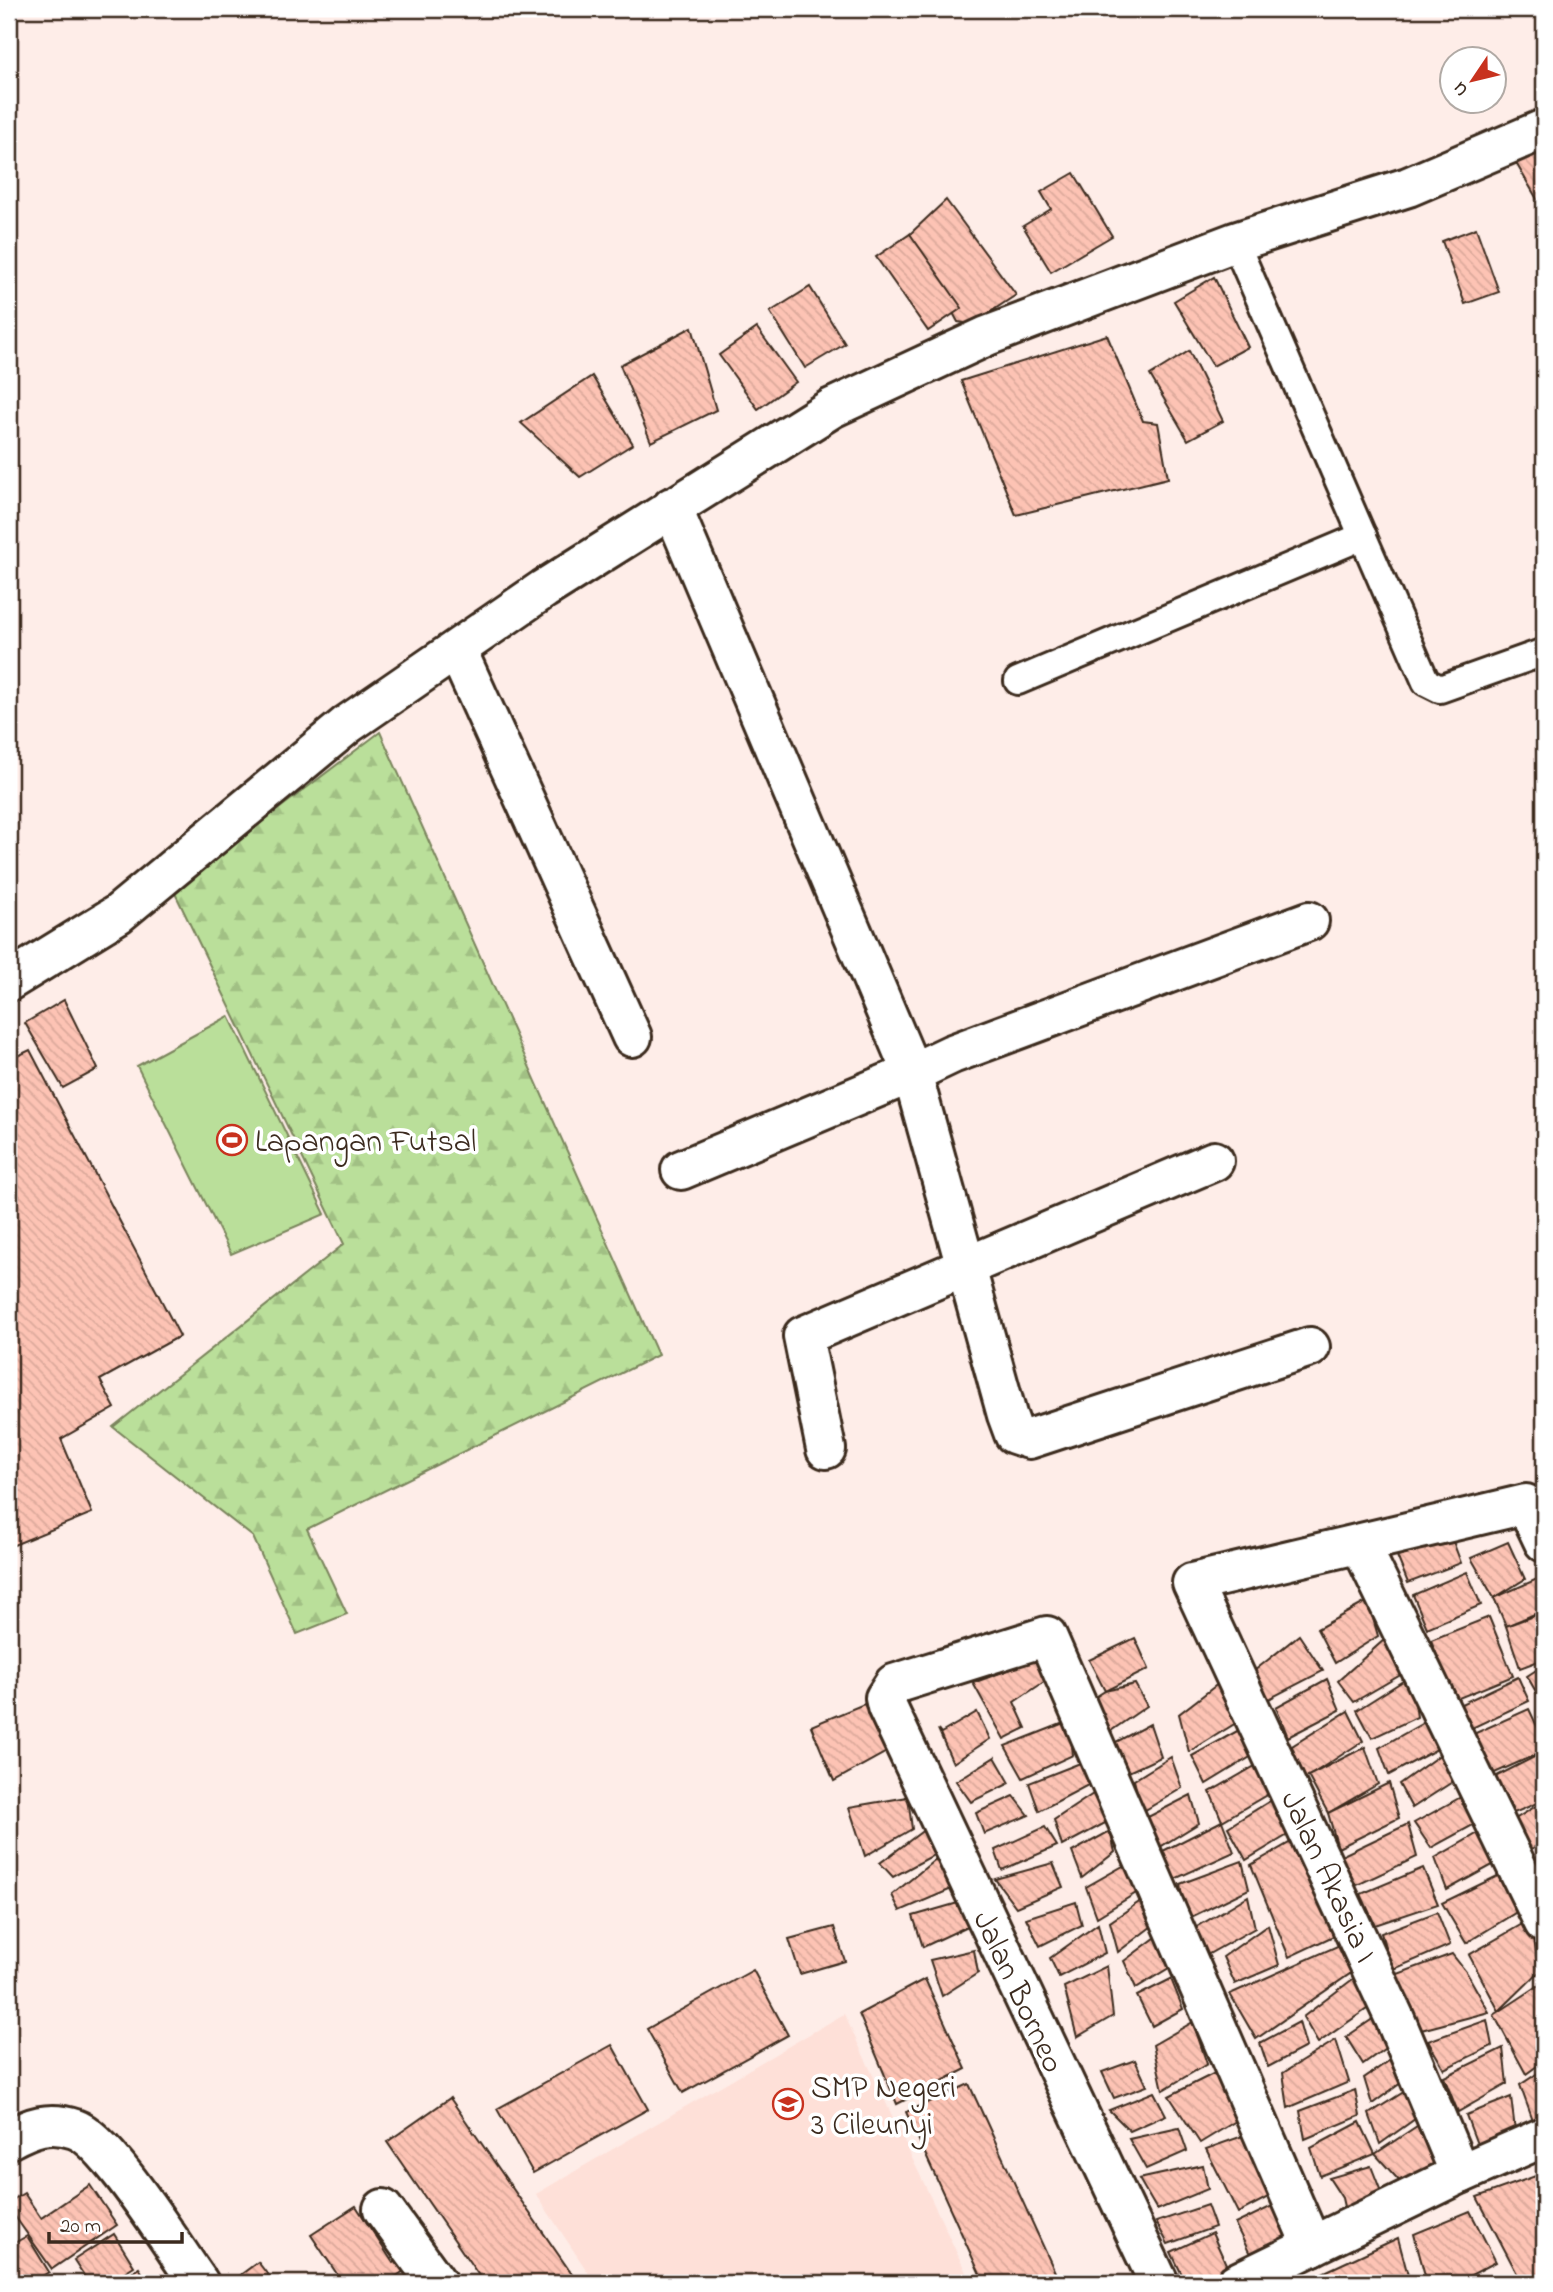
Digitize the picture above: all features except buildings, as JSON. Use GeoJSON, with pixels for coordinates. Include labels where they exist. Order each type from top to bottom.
{"type":"FeatureCollection","features":[{"type":"Feature","properties":{"kind":"street"},"geometry":{"type":"LineString","coordinates":[[9,981],[118,914],[348,724],[672,508],[832,408],[987,336],[1235,242],[1408,187],[1544,130]]}},
{"type":"Feature","properties":{"kind":"street"},"geometry":{"type":"LineString","coordinates":[[672,508],[912,1073],[1014,1434],[1029,1440],[1310,1347]]}},
{"type":"Feature","properties":{"kind":"street"},"geometry":{"type":"LineString","coordinates":[[457,650],[632,1037]]}},
{"type":"Feature","properties":{"kind":"street"},"geometry":{"type":"LineString","coordinates":[[681,1170],[952,1054],[1309,921]]}},
{"type":"Feature","properties":{"kind":"street"},"geometry":{"type":"LineString","coordinates":[[826,1449],[803,1336],[965,1264],[1214,1161]]}},
{"type":"Feature","properties":{"kind":"street"},"geometry":{"type":"LineString","coordinates":[[1544,1542],[1535,1503],[1360,1544],[1544,1923]]}},
{"type":"Feature","properties":{"kind":"street","name":"Jalan Akasia I"},"geometry":{"type":"LineString","coordinates":[[1360,1544],[1192,1583],[1390,2007],[1460,2174]]}},
{"type":"Feature","properties":{"kind":"street","name":"Jalan Borneo"},"geometry":{"type":"LineString","coordinates":[[1158,2283],[899,1735],[885,1698],[894,1684],[1047,1636],[1312,2246]]}},
{"type":"Feature","properties":{"kind":"street"},"geometry":{"type":"LineString","coordinates":[[9,2139],[35,2125],[56,2124],[78,2129],[103,2148],[199,2283]]}},
{"type":"Feature","properties":{"kind":"street"},"geometry":{"type":"LineString","coordinates":[[1236,2283],[1460,2174],[1544,2137]]}},
{"type":"Feature","properties":{"kind":"street"},"geometry":{"type":"LineString","coordinates":[[383,2209],[437,2283]]}},
{"type":"Feature","properties":{"kind":"lane"},"geometry":{"type":"LineString","coordinates":[[1235,242],[1430,686],[1440,689],[1544,652]]}},
{"type":"Feature","properties":{"kind":"lane"},"geometry":{"type":"LineString","coordinates":[[1018,681],[1363,536]]}},
{"type":"Feature","properties":{"kind":"shaded area","name":"SMP Negeri 3 Cileunyi"},"geometry":{"type":"Polygon","coordinates":[[[844,2014],[971,2283],[595,2283],[536,2194],[844,2014]]]}},
{"type":"Feature","properties":{"kind":"green space"},"geometry":{"type":"Polygon","coordinates":[[[380,732],[658,1355],[307,1529],[347,1614],[297,1634],[253,1537],[113,1427],[344,1244],[173,889],[380,732]]]}},
{"type":"Feature","properties":{"kind":"green space","name":"Lapangan Futsal"},"geometry":{"type":"Polygon","coordinates":[[[229,1016],[325,1214],[231,1254],[137,1066],[229,1016]]]}},
{"type":"Feature","properties":{"kind":"place","name":"Lapangan Futsal"},"geometry":{"type":"Point","coordinates":[232,1140]}},
{"type":"Feature","properties":{"kind":"place","name":"SMP Negeri 3 Cileunyi"},"geometry":{"type":"Point","coordinates":[788,2104]}}]}
